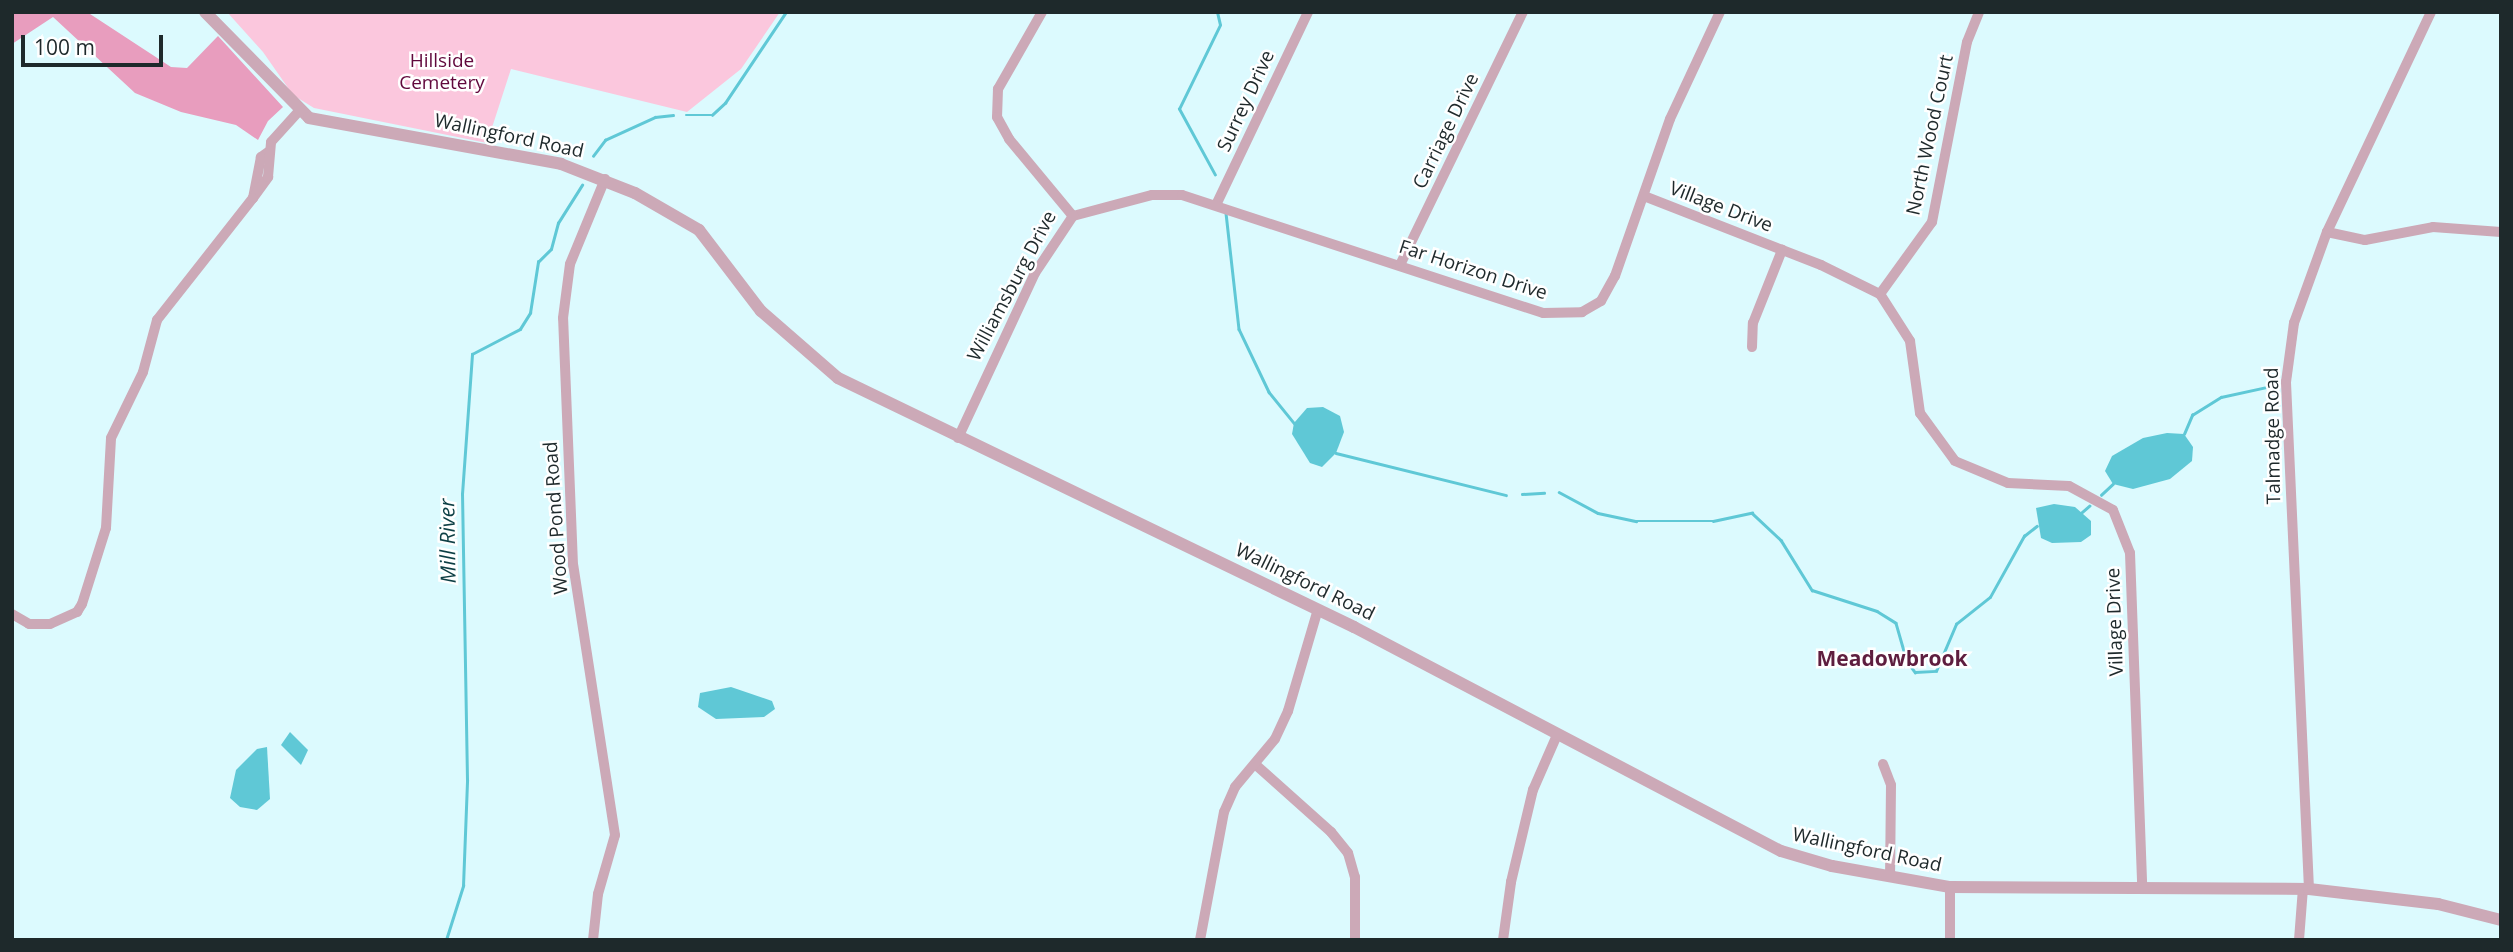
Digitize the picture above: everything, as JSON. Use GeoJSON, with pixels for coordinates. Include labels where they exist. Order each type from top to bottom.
{"type":"FeatureCollection","features":[{"type":"Feature","properties":{"kind":"street","name":"Wallingford Road"},"geometry":{"type":"LineString","coordinates":[[205,12],[299,111],[330,125],[534,158],[605,179],[699,230],[761,312],[827,371],[958,438],[1318,609],[1760,842],[1804,859],[1950,887],[2306,888],[2438,904],[2501,920]]}},
{"type":"Feature","properties":{"kind":"street","name":"Williamsburg Drive"},"geometry":{"type":"LineString","coordinates":[[958,438],[1035,273],[1073,216],[1009,139],[997,117],[998,89],[1042,12]]}},
{"type":"Feature","properties":{"kind":"street","name":"Surrey Drive"},"geometry":{"type":"LineString","coordinates":[[1216,205],[1308,12]]}},
{"type":"Feature","properties":{"kind":"street","name":"Carriage Drive"},"geometry":{"type":"LineString","coordinates":[[1400,265],[1523,12]]}},
{"type":"Feature","properties":{"kind":"street","name":"Far Horizon Drive"},"geometry":{"type":"LineString","coordinates":[[1073,216],[1152,195],[1182,195],[1543,313],[1582,312],[1601,301],[1615,276],[1670,119],[1720,12]]}},
{"type":"Feature","properties":{"kind":"street","name":"North Wood Court"},"geometry":{"type":"LineString","coordinates":[[1880,294],[1932,222],[1967,42],[1979,12]]}},
{"type":"Feature","properties":{"kind":"street","name":"Talmadge Road"},"geometry":{"type":"LineString","coordinates":[[2299,940],[2306,888],[2286,382],[2294,323],[2327,232],[2431,12]]}},
{"type":"Feature","properties":{"kind":"street"},"geometry":{"type":"LineString","coordinates":[[12,614],[29,624],[50,624],[82,604],[106,528],[111,438],[135,391],[157,320],[253,198],[261,157],[268,152],[275,134],[299,111]]}},
{"type":"Feature","properties":{"kind":"street","name":"Wood Pond Road"},"geometry":{"type":"LineString","coordinates":[[593,940],[598,894],[615,835],[573,565],[563,318],[570,264],[605,179]]}},
{"type":"Feature","properties":{"kind":"street","name":"Village Drive"},"geometry":{"type":"LineString","coordinates":[[1644,196],[1782,250],[1880,294],[1910,341],[1920,413],[1955,461],[2008,483],[2069,486],[2113,510],[2130,553],[2142,887]]}},
{"type":"Feature","properties":{"kind":"street"},"geometry":{"type":"LineString","coordinates":[[2327,232],[2365,240],[2433,228],[2501,232]]}},
{"type":"Feature","properties":{"kind":"street"},"geometry":{"type":"LineString","coordinates":[[1752,347],[1753,323],[1782,250]]}},
{"type":"Feature","properties":{"kind":"street"},"geometry":{"type":"LineString","coordinates":[[1200,940],[1224,812],[1235,787],[1256,765],[1288,711],[1318,609]]}},
{"type":"Feature","properties":{"kind":"street"},"geometry":{"type":"LineString","coordinates":[[1503,940],[1511,881],[1533,790],[1557,735]]}},
{"type":"Feature","properties":{"kind":"street"},"geometry":{"type":"LineString","coordinates":[[1883,764],[1891,785],[1890,877]]}},
{"type":"Feature","properties":{"kind":"street"},"geometry":{"type":"LineString","coordinates":[[1256,765],[1331,832],[1348,853],[1355,877],[1355,940]]}},
{"type":"Feature","properties":{"kind":"street"},"geometry":{"type":"LineString","coordinates":[[1950,887],[1950,940]]}},
{"type":"Feature","properties":{"kind":"green space","name":"Hillside Cemetery"},"geometry":{"type":"Polygon","coordinates":[[[227,12],[780,12],[741,69],[687,112],[511,69],[487,143],[314,108],[293,95],[263,52],[227,12]]]}},
{"type":"Feature","properties":{"kind":"shaded area"},"geometry":{"type":"Polygon","coordinates":[[[12,12],[87,12],[171,67],[187,68],[218,36],[283,107],[268,121],[258,140],[236,125],[181,112],[135,93],[53,17],[12,44],[12,12]]]}},
{"type":"Feature","properties":{"kind":"water"},"geometry":{"type":"Polygon","coordinates":[[[1323,407],[1340,416],[1344,432],[1336,453],[1322,467],[1310,463],[1292,434],[1294,423],[1307,408],[1323,407]]]}},
{"type":"Feature","properties":{"kind":"water"},"geometry":{"type":"Polygon","coordinates":[[[2167,433],[2184,434],[2193,447],[2192,461],[2170,479],[2133,489],[2113,484],[2105,471],[2112,456],[2143,438],[2167,433]]]}},
{"type":"Feature","properties":{"kind":"water"},"geometry":{"type":"Polygon","coordinates":[[[2054,504],[2075,507],[2091,521],[2091,535],[2081,542],[2052,543],[2041,538],[2036,508],[2054,504]]]}},
{"type":"Feature","properties":{"kind":"water"},"geometry":{"type":"Polygon","coordinates":[[[731,687],[772,701],[775,709],[764,717],[716,719],[698,707],[700,693],[731,687]]]}},
{"type":"Feature","properties":{"kind":"water"},"geometry":{"type":"Polygon","coordinates":[[[290,732],[308,750],[301,765],[281,745],[290,732]]]}},
{"type":"Feature","properties":{"kind":"water"},"geometry":{"type":"Polygon","coordinates":[[[267,747],[270,799],[257,810],[240,807],[230,798],[236,770],[257,749],[267,747]]]}},
{"type":"Feature","properties":{"kind":"waterway","name":"Mill River"},"geometry":{"type":"LineString","coordinates":[[686,115],[712,115],[725,103],[786,12]]}},
{"type":"Feature","properties":{"kind":"waterway"},"geometry":{"type":"LineString","coordinates":[[1215,175],[1179,109],[1220,25],[1217,12]]}},
{"type":"Feature","properties":{"kind":"waterway","name":"Mill River"},"geometry":{"type":"LineString","coordinates":[[593,156],[605,140],[655,117],[673,115]]}},
{"type":"Feature","properties":{"kind":"waterway","name":"Mill River"},"geometry":{"type":"LineString","coordinates":[[446,940],[463,886],[467,780],[462,494],[472,354],[520,329],[530,313],[538,262],[551,249],[558,223],[582,185]]}},
{"type":"Feature","properties":{"kind":"waterway"},"geometry":{"type":"LineString","coordinates":[[1226,213],[1239,329],[1269,392],[1294,423]]}},
{"type":"Feature","properties":{"kind":"waterway"},"geometry":{"type":"LineString","coordinates":[[2184,434],[2192,415],[2221,397],[2267,387]]}},
{"type":"Feature","properties":{"kind":"waterway"},"geometry":{"type":"LineString","coordinates":[[1336,453],[1506,495]]}},
{"type":"Feature","properties":{"kind":"waterway"},"geometry":{"type":"LineString","coordinates":[[2101,495],[2113,484]]}},
{"type":"Feature","properties":{"kind":"waterway"},"geometry":{"type":"LineString","coordinates":[[1559,492],[1598,513],[1636,521],[1713,521],[1752,513],[1781,540],[1812,590],[1877,611],[1896,623],[1907,661],[1915,672],[1936,671],[1956,624],[1990,597],[2024,536],[2037,526]]}},
{"type":"Feature","properties":{"kind":"waterway"},"geometry":{"type":"LineString","coordinates":[[1522,494],[1544,493]]}},
{"type":"Feature","properties":{"kind":"waterway"},"geometry":{"type":"LineString","coordinates":[[2081,513],[2089,506]]}},
{"type":"Feature","properties":{"kind":"district","name":"Meadowbrook"},"geometry":{"type":"Point","coordinates":[1892,658]}}]}
